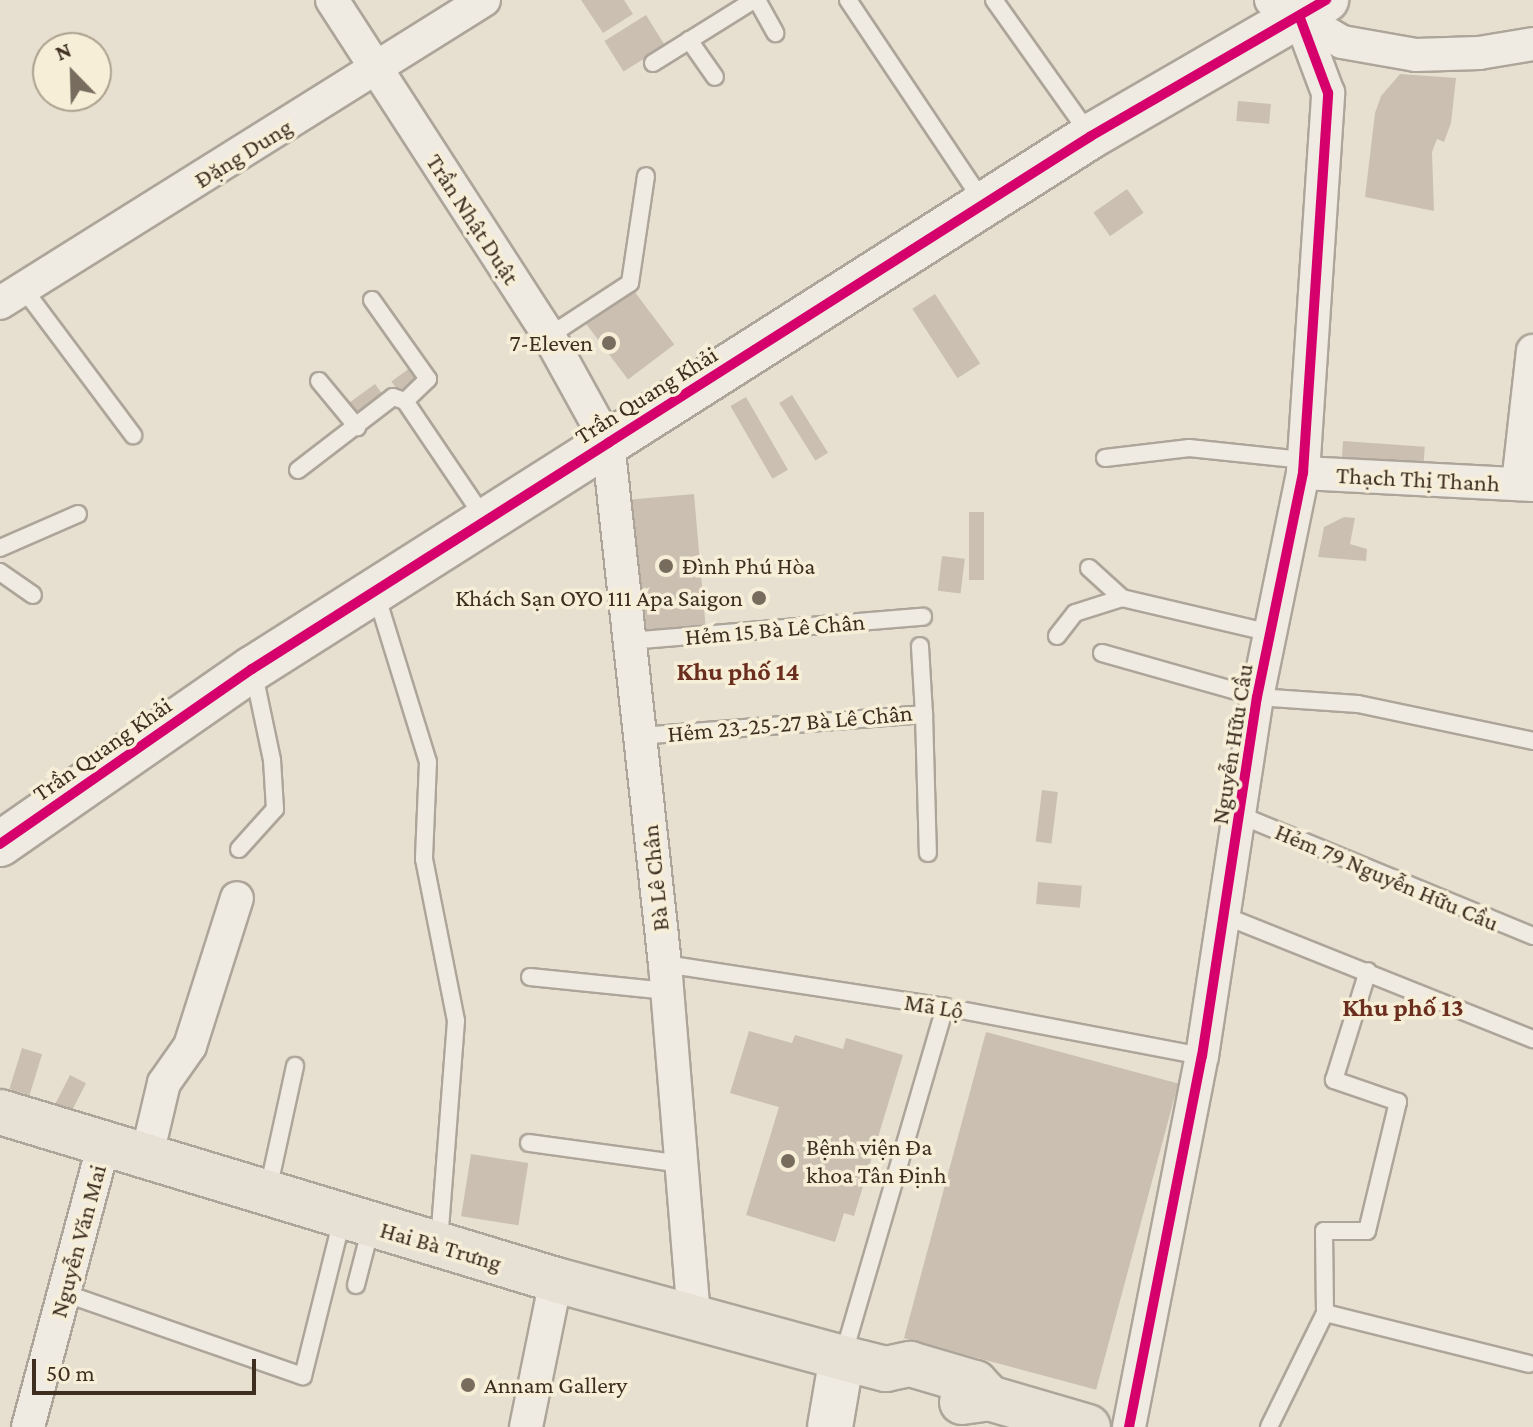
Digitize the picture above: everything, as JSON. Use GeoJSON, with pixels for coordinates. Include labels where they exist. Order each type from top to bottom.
{"type":"FeatureCollection","features":[{"type":"Feature","properties":{"kind":"main road","name":"Hai Bà Trưng"},"geometry":{"type":"LineString","coordinates":[[0,1112],[103,1147],[556,1280],[886,1369],[901,1386],[964,1402],[989,1398],[1081,1426]]}},
{"type":"Feature","properties":{"kind":"street","name":"Trần Nhật Duật"},"geometry":{"type":"LineString","coordinates":[[332,0],[549,336],[608,443]]}},
{"type":"Feature","properties":{"kind":"street","name":"Đặng Dung"},"geometry":{"type":"LineString","coordinates":[[12,295],[377,70],[484,0]]}},
{"type":"Feature","properties":{"kind":"street","name":"Trần Quang Khải"},"geometry":{"type":"LineString","coordinates":[[0,844],[252,669],[376,594],[608,443],[1299,6]]}},
{"type":"Feature","properties":{"kind":"street"},"geometry":{"type":"LineString","coordinates":[[1299,6],[1342,42],[1416,55],[1479,53],[1533,44]]}},
{"type":"Feature","properties":{"kind":"street","name":"Nguyễn Hữu Cầu"},"geometry":{"type":"LineString","coordinates":[[1129,1427],[1202,1056],[1242,816],[1257,697],[1304,466],[1328,93],[1299,6]]}},
{"type":"Feature","properties":{"kind":"street"},"geometry":{"type":"LineString","coordinates":[[1525,484],[1533,351]]}},
{"type":"Feature","properties":{"kind":"street","name":"Bà Lê Chân"},"geometry":{"type":"LineString","coordinates":[[608,443],[666,977],[694,1315]]}},
{"type":"Feature","properties":{"kind":"street","name":"Thạch Thị Thanh"},"geometry":{"type":"LineString","coordinates":[[1304,466],[1525,484]]}},
{"type":"Feature","properties":{"kind":"street"},"geometry":{"type":"LineString","coordinates":[[146,1159],[164,1083],[190,1046],[237,898]]}},
{"type":"Feature","properties":{"kind":"street","name":"Nguyễn Văn Mai"},"geometry":{"type":"LineString","coordinates":[[28,1427],[103,1147]]}},
{"type":"Feature","properties":{"kind":"street"},"geometry":{"type":"LineString","coordinates":[[526,1427],[556,1280]]}},
{"type":"Feature","properties":{"kind":"street"},"geometry":{"type":"LineString","coordinates":[[830,1427],[842,1357]]}},
{"type":"Feature","properties":{"kind":"lane"},"geometry":{"type":"LineString","coordinates":[[653,63],[755,0],[775,33]]}},
{"type":"Feature","properties":{"kind":"lane"},"geometry":{"type":"LineString","coordinates":[[848,0],[986,206]]}},
{"type":"Feature","properties":{"kind":"lane"},"geometry":{"type":"LineString","coordinates":[[994,0],[1091,136]]}},
{"type":"Feature","properties":{"kind":"lane"},"geometry":{"type":"LineString","coordinates":[[689,40],[715,77]]}},
{"type":"Feature","properties":{"kind":"lane"},"geometry":{"type":"LineString","coordinates":[[549,336],[630,283],[646,176]]}},
{"type":"Feature","properties":{"kind":"lane"},"geometry":{"type":"LineString","coordinates":[[12,295],[133,435]]}},
{"type":"Feature","properties":{"kind":"lane"},"geometry":{"type":"LineString","coordinates":[[372,300],[428,379],[405,401]]}},
{"type":"Feature","properties":{"kind":"lane"},"geometry":{"type":"LineString","coordinates":[[319,381],[357,427]]}},
{"type":"Feature","properties":{"kind":"lane"},"geometry":{"type":"LineString","coordinates":[[298,470],[393,397],[405,401],[486,521]]}},
{"type":"Feature","properties":{"kind":"lane"},"geometry":{"type":"LineString","coordinates":[[1105,458],[1189,448],[1304,466]]}},
{"type":"Feature","properties":{"kind":"lane"},"geometry":{"type":"LineString","coordinates":[[0,548],[78,514]]}},
{"type":"Feature","properties":{"kind":"lane"},"geometry":{"type":"LineString","coordinates":[[1089,568],[1122,598],[1271,633]]}},
{"type":"Feature","properties":{"kind":"lane"},"geometry":{"type":"LineString","coordinates":[[0,572],[33,595]]}},
{"type":"Feature","properties":{"kind":"lane"},"geometry":{"type":"LineString","coordinates":[[376,594],[428,762],[424,859],[456,1021],[439,1244]]}},
{"type":"Feature","properties":{"kind":"lane"},"geometry":{"type":"LineString","coordinates":[[1057,636],[1075,613],[1122,598]]}},
{"type":"Feature","properties":{"kind":"lane","name":"Hẻm 15 Bà Lê Chân"},"geometry":{"type":"LineString","coordinates":[[628,641],[923,617]]}},
{"type":"Feature","properties":{"kind":"lane","name":"Hẻm 23-25-27 Bà Lê Chân"},"geometry":{"type":"LineString","coordinates":[[639,736],[924,714],[920,646]]}},
{"type":"Feature","properties":{"kind":"lane"},"geometry":{"type":"LineString","coordinates":[[1102,653],[1257,697],[1372,706],[1533,741]]}},
{"type":"Feature","properties":{"kind":"lane"},"geometry":{"type":"LineString","coordinates":[[239,849],[275,809],[272,760],[252,669]]}},
{"type":"Feature","properties":{"kind":"lane"},"geometry":{"type":"LineString","coordinates":[[924,714],[928,853]]}},
{"type":"Feature","properties":{"kind":"lane","name":"Hẻm 79 Nguyễn Hữu Cầu"},"geometry":{"type":"LineString","coordinates":[[1242,816],[1533,936]]}},
{"type":"Feature","properties":{"kind":"lane"},"geometry":{"type":"LineString","coordinates":[[1225,916],[1533,1039]]}},
{"type":"Feature","properties":{"kind":"lane"},"geometry":{"type":"LineString","coordinates":[[1269,1427],[1325,1313],[1324,1231],[1367,1231],[1398,1102],[1334,1080],[1368,971]]}},
{"type":"Feature","properties":{"kind":"lane","name":"Mã Lộ"},"geometry":{"type":"LineString","coordinates":[[530,977],[666,977],[945,1007],[1202,1056]]}},
{"type":"Feature","properties":{"kind":"lane"},"geometry":{"type":"LineString","coordinates":[[842,1357],[945,1007]]}},
{"type":"Feature","properties":{"kind":"lane"},"geometry":{"type":"LineString","coordinates":[[267,1194],[295,1066]]}},
{"type":"Feature","properties":{"kind":"lane"},"geometry":{"type":"LineString","coordinates":[[529,1143],[682,1164]]}},
{"type":"Feature","properties":{"kind":"lane"},"geometry":{"type":"LineString","coordinates":[[64,1293],[303,1376],[357,1222]]}},
{"type":"Feature","properties":{"kind":"lane"},"geometry":{"type":"LineString","coordinates":[[356,1285],[357,1222]]}},
{"type":"Feature","properties":{"kind":"lane"},"geometry":{"type":"LineString","coordinates":[[1325,1313],[1529,1364]]}},
{"type":"Feature","properties":{"kind":"building"},"geometry":{"type":"Polygon","coordinates":[[[581,0],[624,0],[633,14],[603,33],[581,0]]]}},
{"type":"Feature","properties":{"kind":"building"},"geometry":{"type":"Polygon","coordinates":[[[646,15],[665,46],[624,71],[604,41],[646,15]]]}},
{"type":"Feature","properties":{"kind":"building"},"geometry":{"type":"Polygon","coordinates":[[[1400,74],[1456,78],[1451,123],[1444,142],[1437,139],[1432,152],[1434,211],[1365,197],[1375,113],[1381,96],[1400,74]]]}},
{"type":"Feature","properties":{"kind":"building"},"geometry":{"type":"Polygon","coordinates":[[[1238,101],[1271,104],[1269,124],[1236,121],[1238,101]]]}},
{"type":"Feature","properties":{"kind":"building"},"geometry":{"type":"Polygon","coordinates":[[[1127,189],[1144,213],[1110,236],[1093,213],[1127,189]]]}},
{"type":"Feature","properties":{"kind":"building"},"geometry":{"type":"Polygon","coordinates":[[[631,287],[674,345],[628,379],[585,322],[631,287]]]}},
{"type":"Feature","properties":{"kind":"building"},"geometry":{"type":"Polygon","coordinates":[[[935,294],[980,364],[958,378],[912,309],[935,294]]]}},
{"type":"Feature","properties":{"kind":"building"},"geometry":{"type":"Polygon","coordinates":[[[414,365],[422,376],[400,393],[391,381],[414,365]]]}},
{"type":"Feature","properties":{"kind":"building"},"geometry":{"type":"Polygon","coordinates":[[[375,384],[386,399],[359,419],[347,404],[375,384]]]}},
{"type":"Feature","properties":{"kind":"building"},"geometry":{"type":"Polygon","coordinates":[[[792,395],[828,453],[815,461],[779,403],[792,395]]]}},
{"type":"Feature","properties":{"kind":"building"},"geometry":{"type":"Polygon","coordinates":[[[746,397],[788,470],[772,479],[730,406],[746,397]]]}},
{"type":"Feature","properties":{"kind":"building"},"geometry":{"type":"Polygon","coordinates":[[[1343,441],[1425,447],[1424,463],[1342,457],[1343,441]]]}},
{"type":"Feature","properties":{"kind":"building","name":"Đình Phú Hòa"},"geometry":{"type":"Polygon","coordinates":[[[694,494],[706,631],[637,637],[625,500],[694,494]]]}},
{"type":"Feature","properties":{"kind":"building"},"geometry":{"type":"Polygon","coordinates":[[[969,512],[984,512],[984,580],[969,580],[969,512]]]}},
{"type":"Feature","properties":{"kind":"building"},"geometry":{"type":"Polygon","coordinates":[[[1344,517],[1355,518],[1350,544],[1367,549],[1366,561],[1318,557],[1324,527],[1344,517]]]}},
{"type":"Feature","properties":{"kind":"building"},"geometry":{"type":"Polygon","coordinates":[[[942,556],[965,559],[961,594],[938,591],[942,556]]]}},
{"type":"Feature","properties":{"kind":"building"},"geometry":{"type":"Polygon","coordinates":[[[1042,790],[1058,792],[1052,844],[1036,842],[1042,790]]]}},
{"type":"Feature","properties":{"kind":"building"},"geometry":{"type":"Polygon","coordinates":[[[1038,882],[1082,886],[1080,908],[1036,904],[1038,882]]]}},
{"type":"Feature","properties":{"kind":"building"},"geometry":{"type":"Polygon","coordinates":[[[749,1031],[792,1043],[795,1035],[843,1049],[846,1038],[903,1055],[854,1216],[844,1213],[835,1242],[746,1215],[779,1107],[730,1093],[749,1031]]]}},
{"type":"Feature","properties":{"kind":"building"},"geometry":{"type":"Polygon","coordinates":[[[986,1032],[1178,1084],[1096,1390],[904,1338],[986,1032]]]}},
{"type":"Feature","properties":{"kind":"building"},"geometry":{"type":"Polygon","coordinates":[[[22,1048],[42,1054],[30,1095],[9,1089],[22,1048]]]}},
{"type":"Feature","properties":{"kind":"building"},"geometry":{"type":"Polygon","coordinates":[[[70,1075],[86,1083],[70,1114],[54,1106],[70,1075]]]}},
{"type":"Feature","properties":{"kind":"building"},"geometry":{"type":"Polygon","coordinates":[[[471,1154],[528,1163],[518,1225],[461,1216],[471,1154]]]}},
{"type":"Feature","properties":{"kind":"cycle path"},"geometry":{"type":"LineString","coordinates":[[0,844],[252,669],[1091,136],[1326,0]]}},
{"type":"Feature","properties":{"kind":"cycle path"},"geometry":{"type":"LineString","coordinates":[[1129,1427],[1202,1056],[1257,697],[1303,473],[1328,93],[1300,18]]}},
{"type":"Feature","properties":{"kind":"place","name":"7-Eleven"},"geometry":{"type":"Point","coordinates":[609,343]}},
{"type":"Feature","properties":{"kind":"place","name":"Đình Phú Hòa"},"geometry":{"type":"Point","coordinates":[666,566]}},
{"type":"Feature","properties":{"kind":"place","name":"Khách Sạn OYO 111 Apa Saigon"},"geometry":{"type":"Point","coordinates":[759,598]}},
{"type":"Feature","properties":{"kind":"place","name":"Bệnh viện Đa khoa Tân Định"},"geometry":{"type":"Point","coordinates":[788,1161]}},
{"type":"Feature","properties":{"kind":"place","name":"Annam Gallery"},"geometry":{"type":"Point","coordinates":[468,1385]}},
{"type":"Feature","properties":{"kind":"district","name":"Khu phố 14"},"geometry":{"type":"Point","coordinates":[738,672]}},
{"type":"Feature","properties":{"kind":"district","name":"Khu phố 13"},"geometry":{"type":"Point","coordinates":[1403,1008]}}]}
